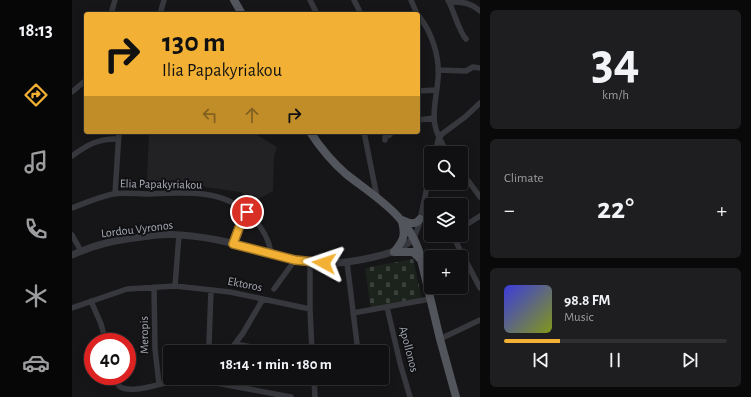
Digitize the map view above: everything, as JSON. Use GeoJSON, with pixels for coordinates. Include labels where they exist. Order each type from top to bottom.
{"type":"FeatureCollection","features":[{"type":"Feature","properties":{"kind":"main road"},"geometry":{"type":"LineString","coordinates":[[234,0],[241,12]]}},
{"type":"Feature","properties":{"kind":"main road"},"geometry":{"type":"LineString","coordinates":[[311,134],[341,169],[377,197],[401,220],[414,238],[456,397]]}},
{"type":"Feature","properties":{"kind":"main road"},"geometry":{"type":"LineString","coordinates":[[401,220],[412,224],[420,219]]}},
{"type":"Feature","properties":{"kind":"main road"},"geometry":{"type":"LineString","coordinates":[[394,252],[402,242],[404,235],[401,220]]}},
{"type":"Feature","properties":{"kind":"main road"},"geometry":{"type":"LineString","coordinates":[[394,252],[413,252],[421,260]]}},
{"type":"Feature","properties":{"kind":"street"},"geometry":{"type":"LineString","coordinates":[[112,12],[115,0]]}},
{"type":"Feature","properties":{"kind":"street"},"geometry":{"type":"LineString","coordinates":[[161,12],[164,0]]}},
{"type":"Feature","properties":{"kind":"street"},"geometry":{"type":"LineString","coordinates":[[310,0],[316,12]]}},
{"type":"Feature","properties":{"kind":"street"},"geometry":{"type":"LineString","coordinates":[[354,0],[360,12]]}},
{"type":"Feature","properties":{"kind":"street"},"geometry":{"type":"LineString","coordinates":[[411,0],[416,12]]}},
{"type":"Feature","properties":{"kind":"street"},"geometry":{"type":"LineString","coordinates":[[448,0],[458,21],[462,35],[466,39]]}},
{"type":"Feature","properties":{"kind":"street"},"geometry":{"type":"LineString","coordinates":[[452,0],[454,2],[464,2],[480,11]]}},
{"type":"Feature","properties":{"kind":"street"},"geometry":{"type":"LineString","coordinates":[[420,18],[424,22],[435,49],[438,70],[434,118],[439,138],[443,146]]}},
{"type":"Feature","properties":{"kind":"street"},"geometry":{"type":"LineString","coordinates":[[438,70],[466,71],[473,67],[480,68]]}},
{"type":"Feature","properties":{"kind":"street"},"geometry":{"type":"LineString","coordinates":[[72,92],[84,82]]}},
{"type":"Feature","properties":{"kind":"street"},"geometry":{"type":"LineString","coordinates":[[420,91],[436,90]]}},
{"type":"Feature","properties":{"kind":"street"},"geometry":{"type":"LineString","coordinates":[[437,146],[439,138],[444,132],[465,117],[480,103]]}},
{"type":"Feature","properties":{"kind":"street"},"geometry":{"type":"LineString","coordinates":[[420,120],[434,118]]}},
{"type":"Feature","properties":{"kind":"street"},"geometry":{"type":"LineString","coordinates":[[115,194],[119,134]]}},
{"type":"Feature","properties":{"kind":"street"},"geometry":{"type":"LineString","coordinates":[[364,134],[377,197]]}},
{"type":"Feature","properties":{"kind":"street"},"geometry":{"type":"LineString","coordinates":[[385,140],[385,136],[390,134]]}},
{"type":"Feature","properties":{"kind":"street"},"geometry":{"type":"LineString","coordinates":[[72,156],[82,148],[99,140],[108,138],[118,139]]}},
{"type":"Feature","properties":{"kind":"street"},"geometry":{"type":"LineString","coordinates":[[468,181],[480,197]]}},
{"type":"Feature","properties":{"kind":"street"},"geometry":{"type":"LineString","coordinates":[[414,238],[418,230],[426,190]]}},
{"type":"Feature","properties":{"kind":"street","name":"Elia Papakyriakou"},"geometry":{"type":"LineString","coordinates":[[72,208],[115,194],[168,193],[204,195],[228,200],[247,212],[262,228],[270,244],[271,253]]}},
{"type":"Feature","properties":{"kind":"street"},"geometry":{"type":"LineString","coordinates":[[233,244],[242,220],[247,212]]}},
{"type":"Feature","properties":{"kind":"street"},"geometry":{"type":"LineString","coordinates":[[468,224],[480,216]]}},
{"type":"Feature","properties":{"kind":"street"},"geometry":{"type":"LineString","coordinates":[[175,286],[179,234]]}},
{"type":"Feature","properties":{"kind":"street","name":"Lordou Vyronos"},"geometry":{"type":"LineString","coordinates":[[72,255],[106,242],[179,234],[233,244],[295,260],[310,262],[347,262],[394,252],[405,246],[414,238]]}},
{"type":"Feature","properties":{"kind":"street"},"geometry":{"type":"LineString","coordinates":[[72,235],[81,251]]}},
{"type":"Feature","properties":{"kind":"street"},"geometry":{"type":"LineString","coordinates":[[456,242],[480,288]]}},
{"type":"Feature","properties":{"kind":"street"},"geometry":{"type":"LineString","coordinates":[[274,289],[295,260]]}},
{"type":"Feature","properties":{"kind":"street"},"geometry":{"type":"LineString","coordinates":[[310,262],[312,345]]}},
{"type":"Feature","properties":{"kind":"street"},"geometry":{"type":"LineString","coordinates":[[347,262],[357,345]]}},
{"type":"Feature","properties":{"kind":"street","name":"Ektoros"},"geometry":{"type":"LineString","coordinates":[[72,308],[127,289],[154,286],[175,286],[230,292],[310,309]]}},
{"type":"Feature","properties":{"kind":"street","name":"Meropis"},"geometry":{"type":"LineString","coordinates":[[154,286],[155,349],[158,384]]}},
{"type":"Feature","properties":{"kind":"street"},"geometry":{"type":"LineString","coordinates":[[209,344],[211,290]]}},
{"type":"Feature","properties":{"kind":"street"},"geometry":{"type":"LineString","coordinates":[[240,345],[235,344],[263,299]]}},
{"type":"Feature","properties":{"kind":"street"},"geometry":{"type":"LineString","coordinates":[[353,313],[430,300]]}},
{"type":"Feature","properties":{"kind":"street"},"geometry":{"type":"LineString","coordinates":[[91,301],[104,333]]}},
{"type":"Feature","properties":{"kind":"street","name":"Apollonos"},"geometry":{"type":"LineString","coordinates":[[387,307],[400,363],[410,397]]}},
{"type":"Feature","properties":{"kind":"street"},"geometry":{"type":"LineString","coordinates":[[440,340],[480,320]]}},
{"type":"Feature","properties":{"kind":"street"},"geometry":{"type":"LineString","coordinates":[[118,385],[128,390],[163,383]]}},
{"type":"Feature","properties":{"kind":"street"},"geometry":{"type":"LineString","coordinates":[[236,385],[291,397]]}},
{"type":"Feature","properties":{"kind":"street"},"geometry":{"type":"LineString","coordinates":[[314,385],[315,397]]}},
{"type":"Feature","properties":{"kind":"shaded area"},"geometry":{"type":"Polygon","coordinates":[[[149,134],[255,134],[277,147],[274,157],[273,191],[255,201],[240,192],[184,184],[147,182],[149,134]]]}},
{"type":"Feature","properties":{"kind":"green space"},"geometry":{"type":"Polygon","coordinates":[[[413,259],[422,299],[371,309],[365,268],[413,259]]]}},
{"type":"Feature","properties":{"kind":"route"},"geometry":{"type":"LineString","coordinates":[[247,212],[242,220],[233,244],[295,260],[324,263]]}}]}
